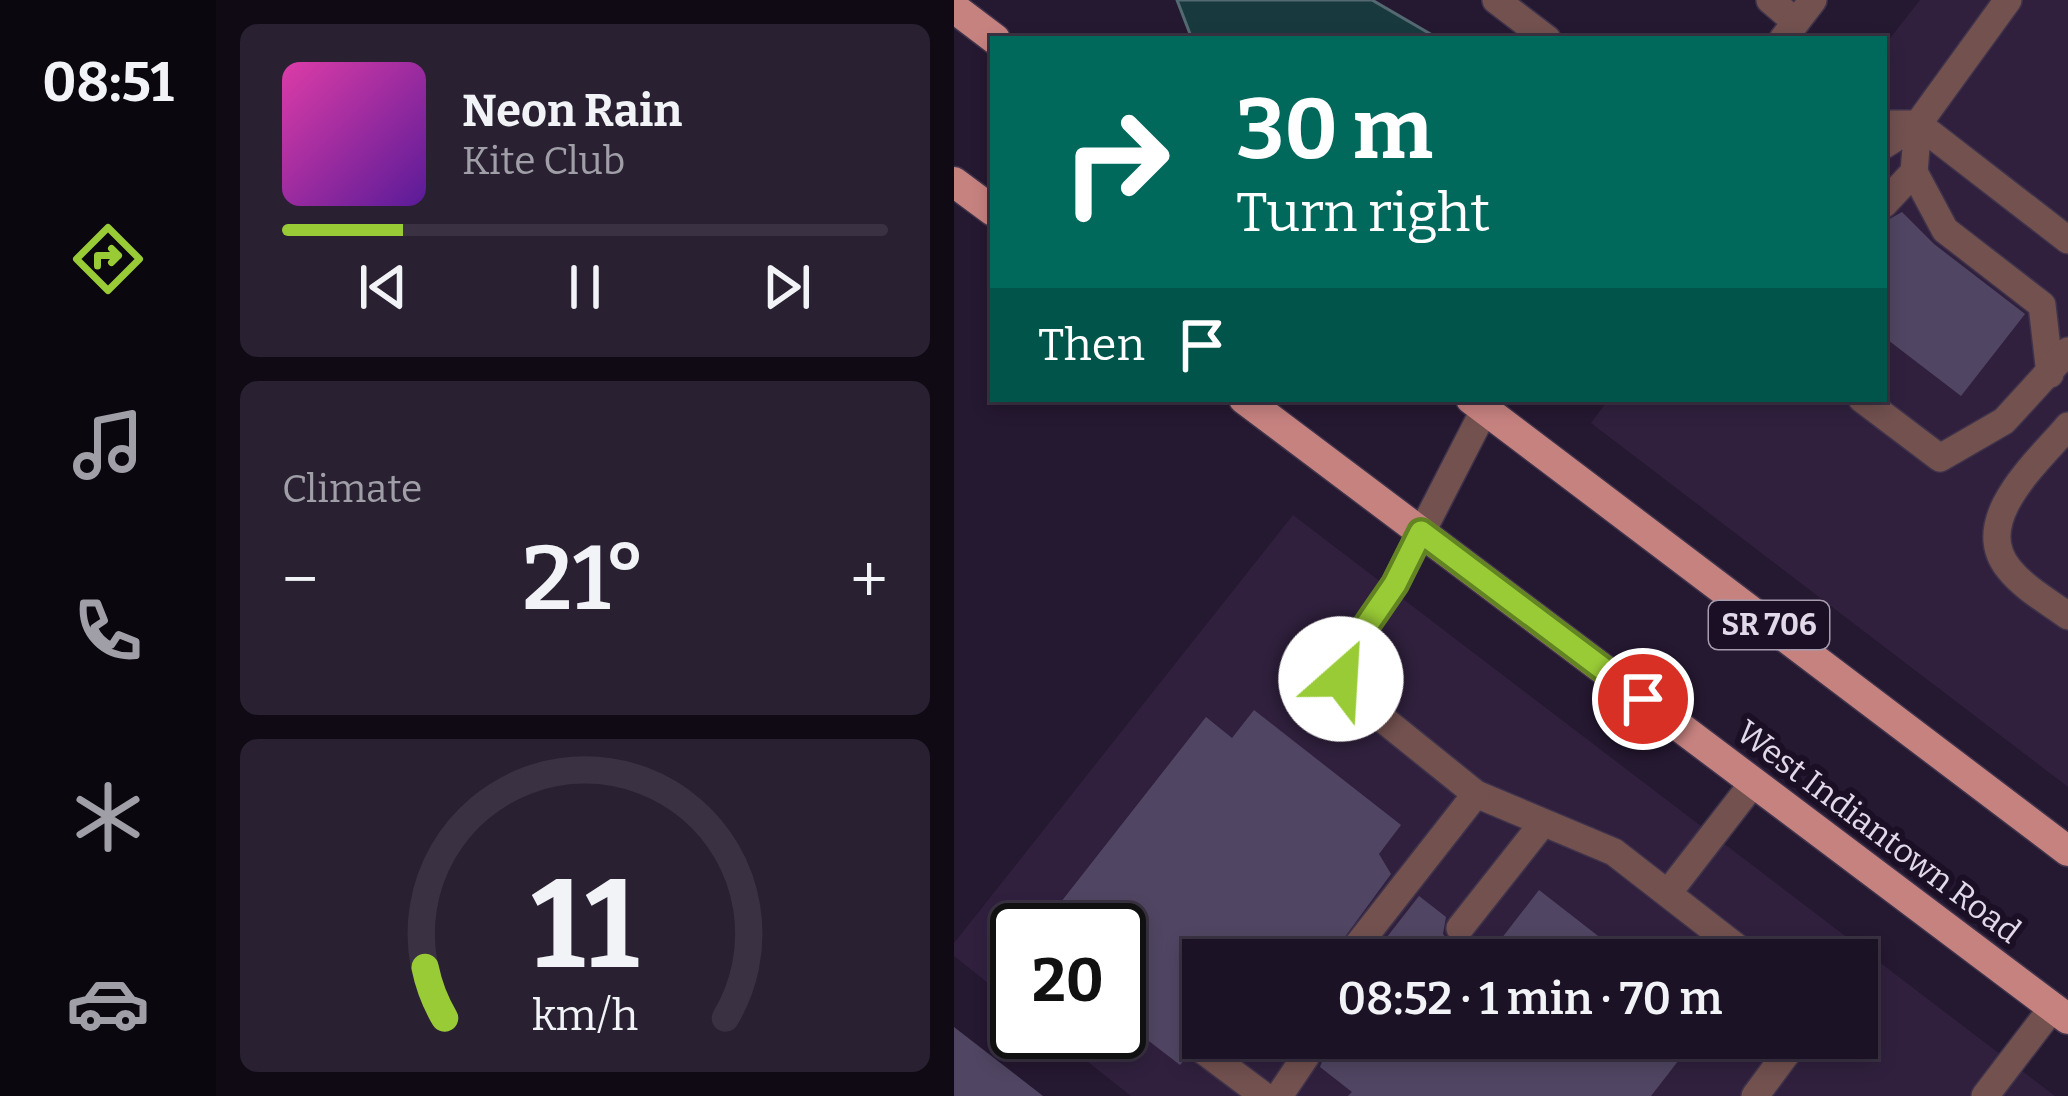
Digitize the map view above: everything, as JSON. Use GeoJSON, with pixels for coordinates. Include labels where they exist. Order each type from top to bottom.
{"type":"FeatureCollection","features":[{"type":"Feature","properties":{"kind":"main road"},"geometry":{"type":"LineString","coordinates":[[954,8],[991,36]]}},
{"type":"Feature","properties":{"kind":"main road"},"geometry":{"type":"LineString","coordinates":[[954,182],[990,209]]}},
{"type":"Feature","properties":{"kind":"main road","name":"West Indiantown Road"},"geometry":{"type":"LineString","coordinates":[[1248,402],[2060,1013]]}},
{"type":"Feature","properties":{"kind":"main road","name":"SR 706"},"geometry":{"type":"LineString","coordinates":[[1481,402],[2068,851]]}},
{"type":"Feature","properties":{"kind":"lane"},"geometry":{"type":"LineString","coordinates":[[1496,0],[1543,36]]}},
{"type":"Feature","properties":{"kind":"lane"},"geometry":{"type":"LineString","coordinates":[[1770,0],[1797,20]]}},
{"type":"Feature","properties":{"kind":"lane"},"geometry":{"type":"LineString","coordinates":[[1887,143],[1918,124],[2008,0]]}},
{"type":"Feature","properties":{"kind":"lane"},"geometry":{"type":"LineString","coordinates":[[1887,124],[1918,124],[2068,240]]}},
{"type":"Feature","properties":{"kind":"lane"},"geometry":{"type":"LineString","coordinates":[[1918,124],[1914,172],[1945,230],[2042,305],[2050,374]]}},
{"type":"Feature","properties":{"kind":"lane"},"geometry":{"type":"LineString","coordinates":[[1887,201],[1914,172]]}},
{"type":"Feature","properties":{"kind":"lane"},"geometry":{"type":"LineString","coordinates":[[1866,402],[1940,458],[1987,434],[2068,351]]}},
{"type":"Feature","properties":{"kind":"lane"},"geometry":{"type":"LineString","coordinates":[[1481,402],[1395,584],[1342,661],[1341,679],[1353,695],[1476,794],[1614,852],[1726,939]]}},
{"type":"Feature","properties":{"kind":"lane"},"geometry":{"type":"LineString","coordinates":[[2068,426],[2008,498],[1997,538],[2009,570],[2068,616]]}},
{"type":"Feature","properties":{"kind":"lane"},"geometry":{"type":"LineString","coordinates":[[1668,893],[1754,782]]}},
{"type":"Feature","properties":{"kind":"lane"},"geometry":{"type":"LineString","coordinates":[[1362,939],[1476,794]]}},
{"type":"Feature","properties":{"kind":"lane"},"geometry":{"type":"LineString","coordinates":[[1460,928],[1543,823]]}},
{"type":"Feature","properties":{"kind":"lane"},"geometry":{"type":"LineString","coordinates":[[1985,1096],[2060,1013]]}},
{"type":"Feature","properties":{"kind":"lane"},"geometry":{"type":"LineString","coordinates":[[1215,1059],[1264,1096]]}},
{"type":"Feature","properties":{"kind":"lane"},"geometry":{"type":"LineString","coordinates":[[1279,1096],[1304,1059]]}},
{"type":"Feature","properties":{"kind":"lane"},"geometry":{"type":"LineString","coordinates":[[1755,1096],[1782,1059]]}},
{"type":"Feature","properties":{"kind":"shaded area"},"geometry":{"type":"Polygon","coordinates":[[[1177,0],[1372,0],[1434,36],[1191,36],[1177,0]]]}},
{"type":"Feature","properties":{"kind":"shaded area"},"geometry":{"type":"Polygon","coordinates":[[[1920,0],[2068,0],[2068,787],[1591,423],[1607,402],[1887,402],[1887,42],[1920,0]]]}},
{"type":"Feature","properties":{"kind":"shaded area"},"geometry":{"type":"Polygon","coordinates":[[[1293,515],[1849,939],[1182,939],[1182,1059],[1878,1059],[1878,961],[2055,1096],[1131,1096],[1084,1059],[1146,1059],[1146,903],[990,903],[990,985],[954,956],[954,943],[1293,515]]]}},
{"type":"Feature","properties":{"kind":"building"},"geometry":{"type":"Polygon","coordinates":[[[1902,212],[1934,244],[2025,314],[1961,396],[1887,339],[1887,220],[1902,212]]]}},
{"type":"Feature","properties":{"kind":"building"},"geometry":{"type":"Polygon","coordinates":[[[1254,710],[1401,825],[1379,854],[1391,874],[1343,939],[1182,939],[1179,1051],[1185,1059],[1180,1065],[1146,1039],[1146,903],[1060,903],[1206,717],[1232,738],[1254,710]]]}},
{"type":"Feature","properties":{"kind":"building"},"geometry":{"type":"Polygon","coordinates":[[[1539,890],[1602,939],[1501,939],[1539,890]]]}},
{"type":"Feature","properties":{"kind":"building"},"geometry":{"type":"Polygon","coordinates":[[[1419,896],[1446,917],[1443,934],[1447,939],[1385,939],[1419,896]]]}},
{"type":"Feature","properties":{"kind":"building"},"geometry":{"type":"Polygon","coordinates":[[[954,1027],[1043,1096],[954,1096],[954,1027]]]}},
{"type":"Feature","properties":{"kind":"building"},"geometry":{"type":"Polygon","coordinates":[[[1323,1059],[1680,1059],[1651,1096],[1348,1096],[1352,1092],[1320,1067],[1323,1059]]]}},
{"type":"Feature","properties":{"kind":"route"},"geometry":{"type":"LineString","coordinates":[[1341,679],[1342,661],[1395,584],[1421,532],[1643,699]]}}]}
